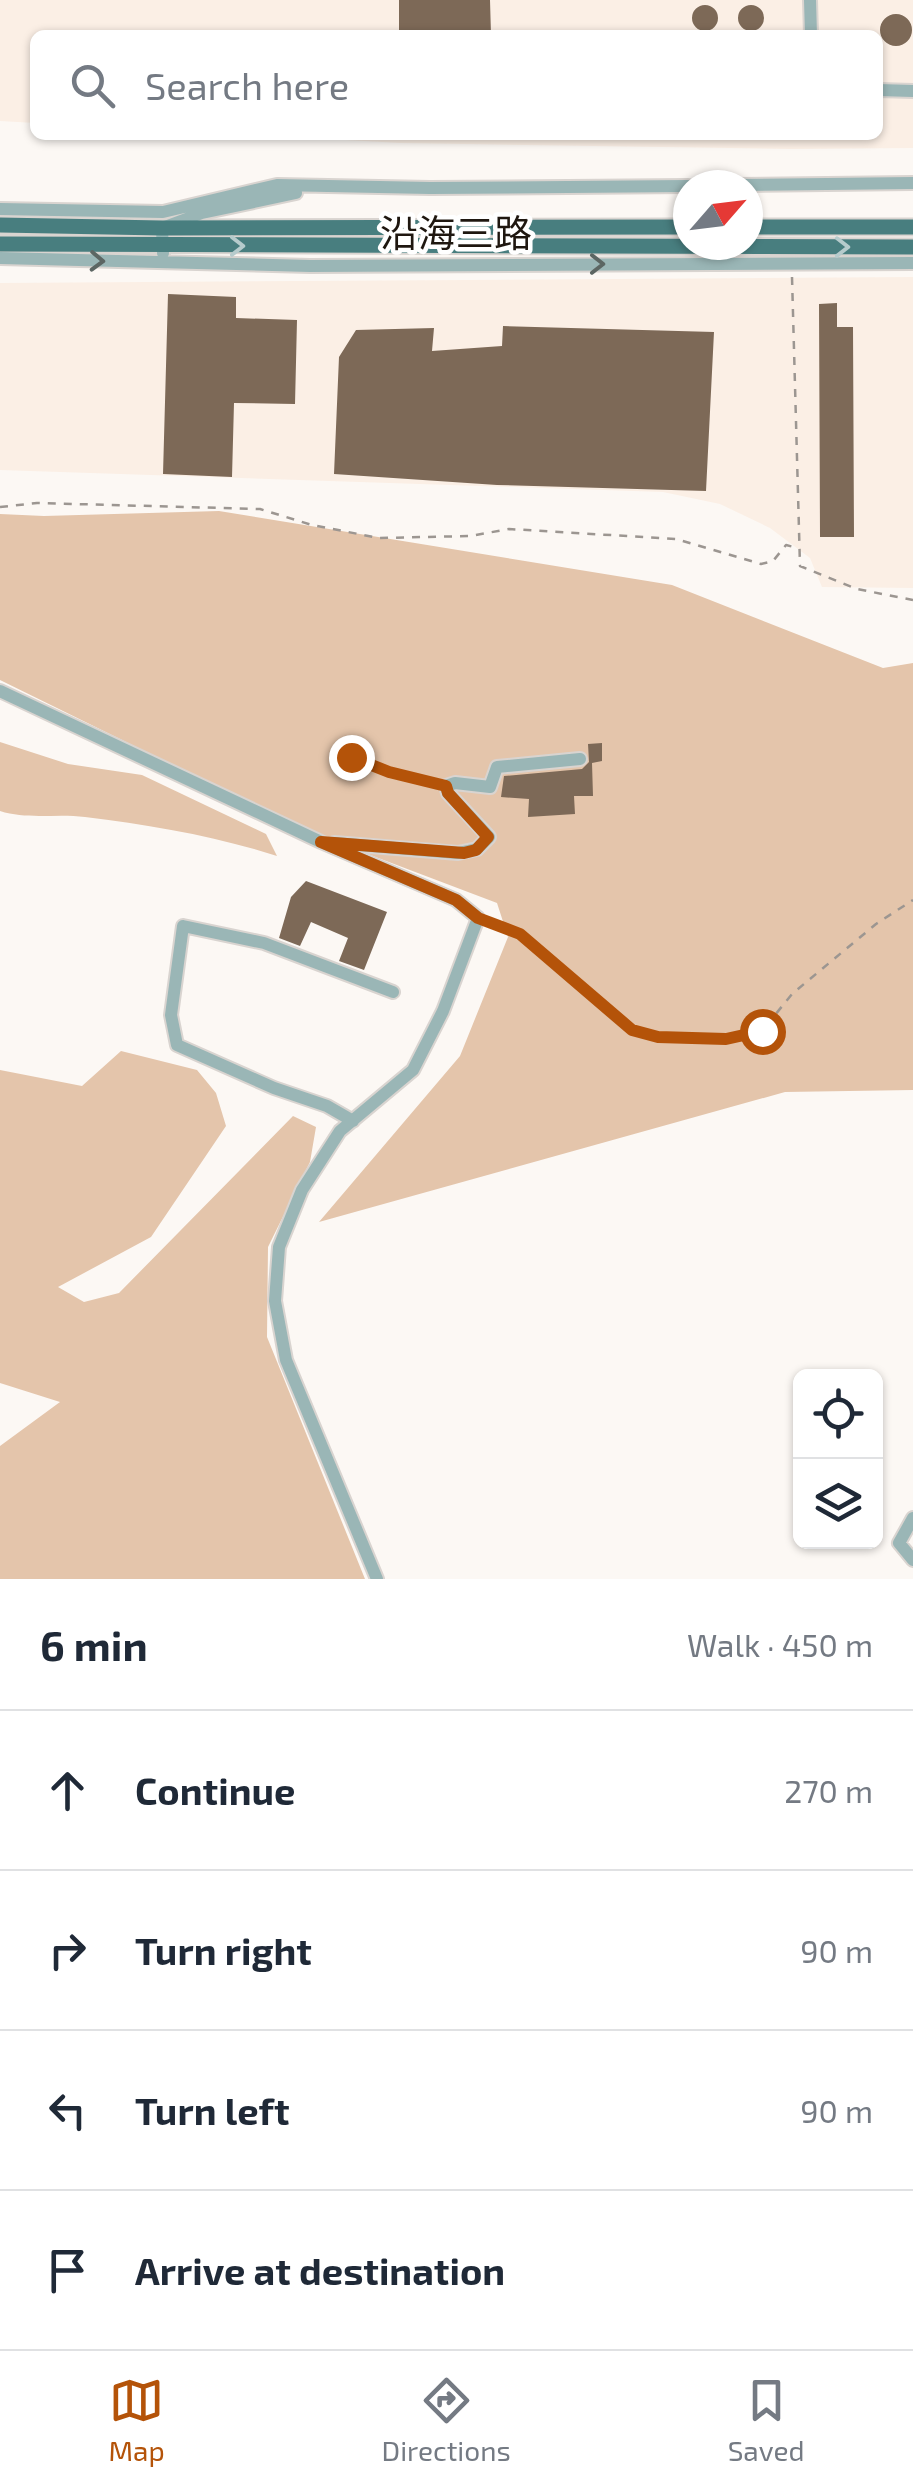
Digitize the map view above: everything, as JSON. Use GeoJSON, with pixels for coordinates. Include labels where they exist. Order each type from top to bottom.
{"type":"FeatureCollection","features":[{"type":"Feature","properties":{"kind":"main road","name":"沿海三路"},"geometry":{"type":"LineString","coordinates":[[0,224],[162,228],[673,228]]}},
{"type":"Feature","properties":{"kind":"main road"},"geometry":{"type":"LineString","coordinates":[[763,227],[905,227]]}},
{"type":"Feature","properties":{"kind":"main road","name":"沿海三路"},"geometry":{"type":"LineString","coordinates":[[0,244],[776,255],[903,252]]}},
{"type":"Feature","properties":{"kind":"street"},"geometry":{"type":"LineString","coordinates":[[810,0],[811,30]]}},
{"type":"Feature","properties":{"kind":"street"},"geometry":{"type":"LineString","coordinates":[[883,90],[913,91]]}},
{"type":"Feature","properties":{"kind":"street"},"geometry":{"type":"LineString","coordinates":[[763,185],[913,182]]}},
{"type":"Feature","properties":{"kind":"street","name":"沿海三路"},"geometry":{"type":"LineString","coordinates":[[0,209],[163,212],[277,186],[673,186]]}},
{"type":"Feature","properties":{"kind":"street","name":"沿海三路"},"geometry":{"type":"LineString","coordinates":[[162,228],[202,212],[286,193],[673,193]]}},
{"type":"Feature","properties":{"kind":"street"},"geometry":{"type":"LineString","coordinates":[[776,227],[776,255]]}},
{"type":"Feature","properties":{"kind":"street"},"geometry":{"type":"LineString","coordinates":[[903,252],[905,227]]}},
{"type":"Feature","properties":{"kind":"street"},"geometry":{"type":"LineString","coordinates":[[162,228],[163,264]]}},
{"type":"Feature","properties":{"kind":"street","name":"沿海三路"},"geometry":{"type":"LineString","coordinates":[[903,252],[913,262]]}},
{"type":"Feature","properties":{"kind":"street","name":"沿海三路"},"geometry":{"type":"LineString","coordinates":[[0,258],[163,264],[776,255]]}},
{"type":"Feature","properties":{"kind":"street"},"geometry":{"type":"LineString","coordinates":[[0,691],[321,842],[456,900],[478,918],[443,1011],[413,1070],[340,1131],[302,1190],[279,1247],[275,1301],[286,1360],[378,1579]]}},
{"type":"Feature","properties":{"kind":"street"},"geometry":{"type":"LineString","coordinates":[[321,842],[476,850],[488,837],[446,786],[456,783],[490,788],[497,767],[580,758]]}},
{"type":"Feature","properties":{"kind":"street"},"geometry":{"type":"LineString","coordinates":[[353,1121],[327,1106],[274,1088],[176,1045],[171,1015],[184,926],[264,943],[393,992]]}},
{"type":"Feature","properties":{"kind":"street"},"geometry":{"type":"LineString","coordinates":[[913,1518],[899,1543],[913,1560]]}},
{"type":"Feature","properties":{"kind":"path"},"geometry":{"type":"LineString","coordinates":[[776,255],[792,276],[800,566],[857,589],[913,600]]}},
{"type":"Feature","properties":{"kind":"path"},"geometry":{"type":"LineString","coordinates":[[0,508],[37,503],[260,509],[312,525],[380,538],[470,536],[509,529],[676,539],[761,564],[773,561],[786,545],[798,548]]}},
{"type":"Feature","properties":{"kind":"path"},"geometry":{"type":"LineString","coordinates":[[351,757],[389,772],[446,786]]}},
{"type":"Feature","properties":{"kind":"path"},"geometry":{"type":"LineString","coordinates":[[478,918],[520,934],[632,1030],[658,1037],[726,1039],[762,1031],[792,994],[876,924],[913,900]]}},
{"type":"Feature","properties":{"kind":"shaded area"},"geometry":{"type":"Polygon","coordinates":[[[0,0],[913,0],[913,148],[346,140],[883,140],[883,30],[30,30],[30,123],[0,121],[0,0]]]}},
{"type":"Feature","properties":{"kind":"shaded area"},"geometry":{"type":"Polygon","coordinates":[[[913,277],[913,588],[822,587],[810,558],[770,528],[720,504],[663,492],[0,470],[0,283],[913,277]]]}},
{"type":"Feature","properties":{"kind":"shaded area"},"geometry":{"type":"Polygon","coordinates":[[[219,511],[672,585],[883,668],[913,663],[913,1090],[785,1092],[319,1222],[460,1056],[508,937],[497,903],[307,831],[0,680],[0,514],[219,511]]]}},
{"type":"Feature","properties":{"kind":"shaded area"},"geometry":{"type":"Polygon","coordinates":[[[0,742],[68,764],[142,775],[266,834],[277,856],[158,828],[85,817],[0,811],[0,742]]]}},
{"type":"Feature","properties":{"kind":"shaded area"},"geometry":{"type":"Polygon","coordinates":[[[121,1051],[197,1070],[216,1093],[226,1126],[151,1237],[58,1287],[84,1302],[119,1293],[293,1116],[316,1127],[310,1162],[268,1247],[267,1337],[365,1579],[0,1579],[0,1446],[60,1402],[0,1383],[0,1070],[82,1086],[121,1051]]]}},
{"type":"Feature","properties":{"kind":"building"},"geometry":{"type":"Polygon","coordinates":[[[399,0],[490,0],[491,30],[399,30],[399,0]]]}},
{"type":"Feature","properties":{"kind":"building"},"geometry":{"type":"Polygon","coordinates":[[[700,6],[710,6],[717,13],[717,23],[710,30],[700,30],[693,23],[693,13],[700,6]]]}},
{"type":"Feature","properties":{"kind":"building"},"geometry":{"type":"Polygon","coordinates":[[[746,6],[756,6],[763,13],[763,23],[756,30],[746,30],[739,23],[739,13],[746,6]]]}},
{"type":"Feature","properties":{"kind":"building"},"geometry":{"type":"Polygon","coordinates":[[[902,15],[911,24],[908,42],[896,46],[884,42],[880,30],[884,18],[902,15]]]}},
{"type":"Feature","properties":{"kind":"building"},"geometry":{"type":"Polygon","coordinates":[[[168,294],[236,297],[236,318],[297,320],[295,404],[234,403],[232,477],[163,474],[168,294]]]}},
{"type":"Feature","properties":{"kind":"building"},"geometry":{"type":"Polygon","coordinates":[[[837,303],[837,327],[853,327],[854,537],[820,537],[819,304],[837,303]]]}},
{"type":"Feature","properties":{"kind":"building"},"geometry":{"type":"Polygon","coordinates":[[[503,326],[714,332],[706,491],[497,485],[334,474],[339,357],[356,330],[434,328],[432,351],[502,346],[503,326]]]}},
{"type":"Feature","properties":{"kind":"building"},"geometry":{"type":"Polygon","coordinates":[[[602,743],[602,761],[592,763],[593,796],[574,796],[575,814],[528,817],[529,799],[501,797],[504,776],[582,769],[589,762],[588,744],[602,743]]]}},
{"type":"Feature","properties":{"kind":"building"},"geometry":{"type":"Polygon","coordinates":[[[306,881],[387,912],[364,970],[339,961],[348,938],[311,922],[300,946],[279,938],[291,897],[306,881]]]}},
{"type":"Feature","properties":{"kind":"route"},"geometry":{"type":"LineString","coordinates":[[351,757],[389,772],[446,786],[488,837],[476,850],[464,853],[321,842],[456,900],[478,918],[520,934],[632,1030],[658,1037],[726,1039],[762,1031]]}}]}
